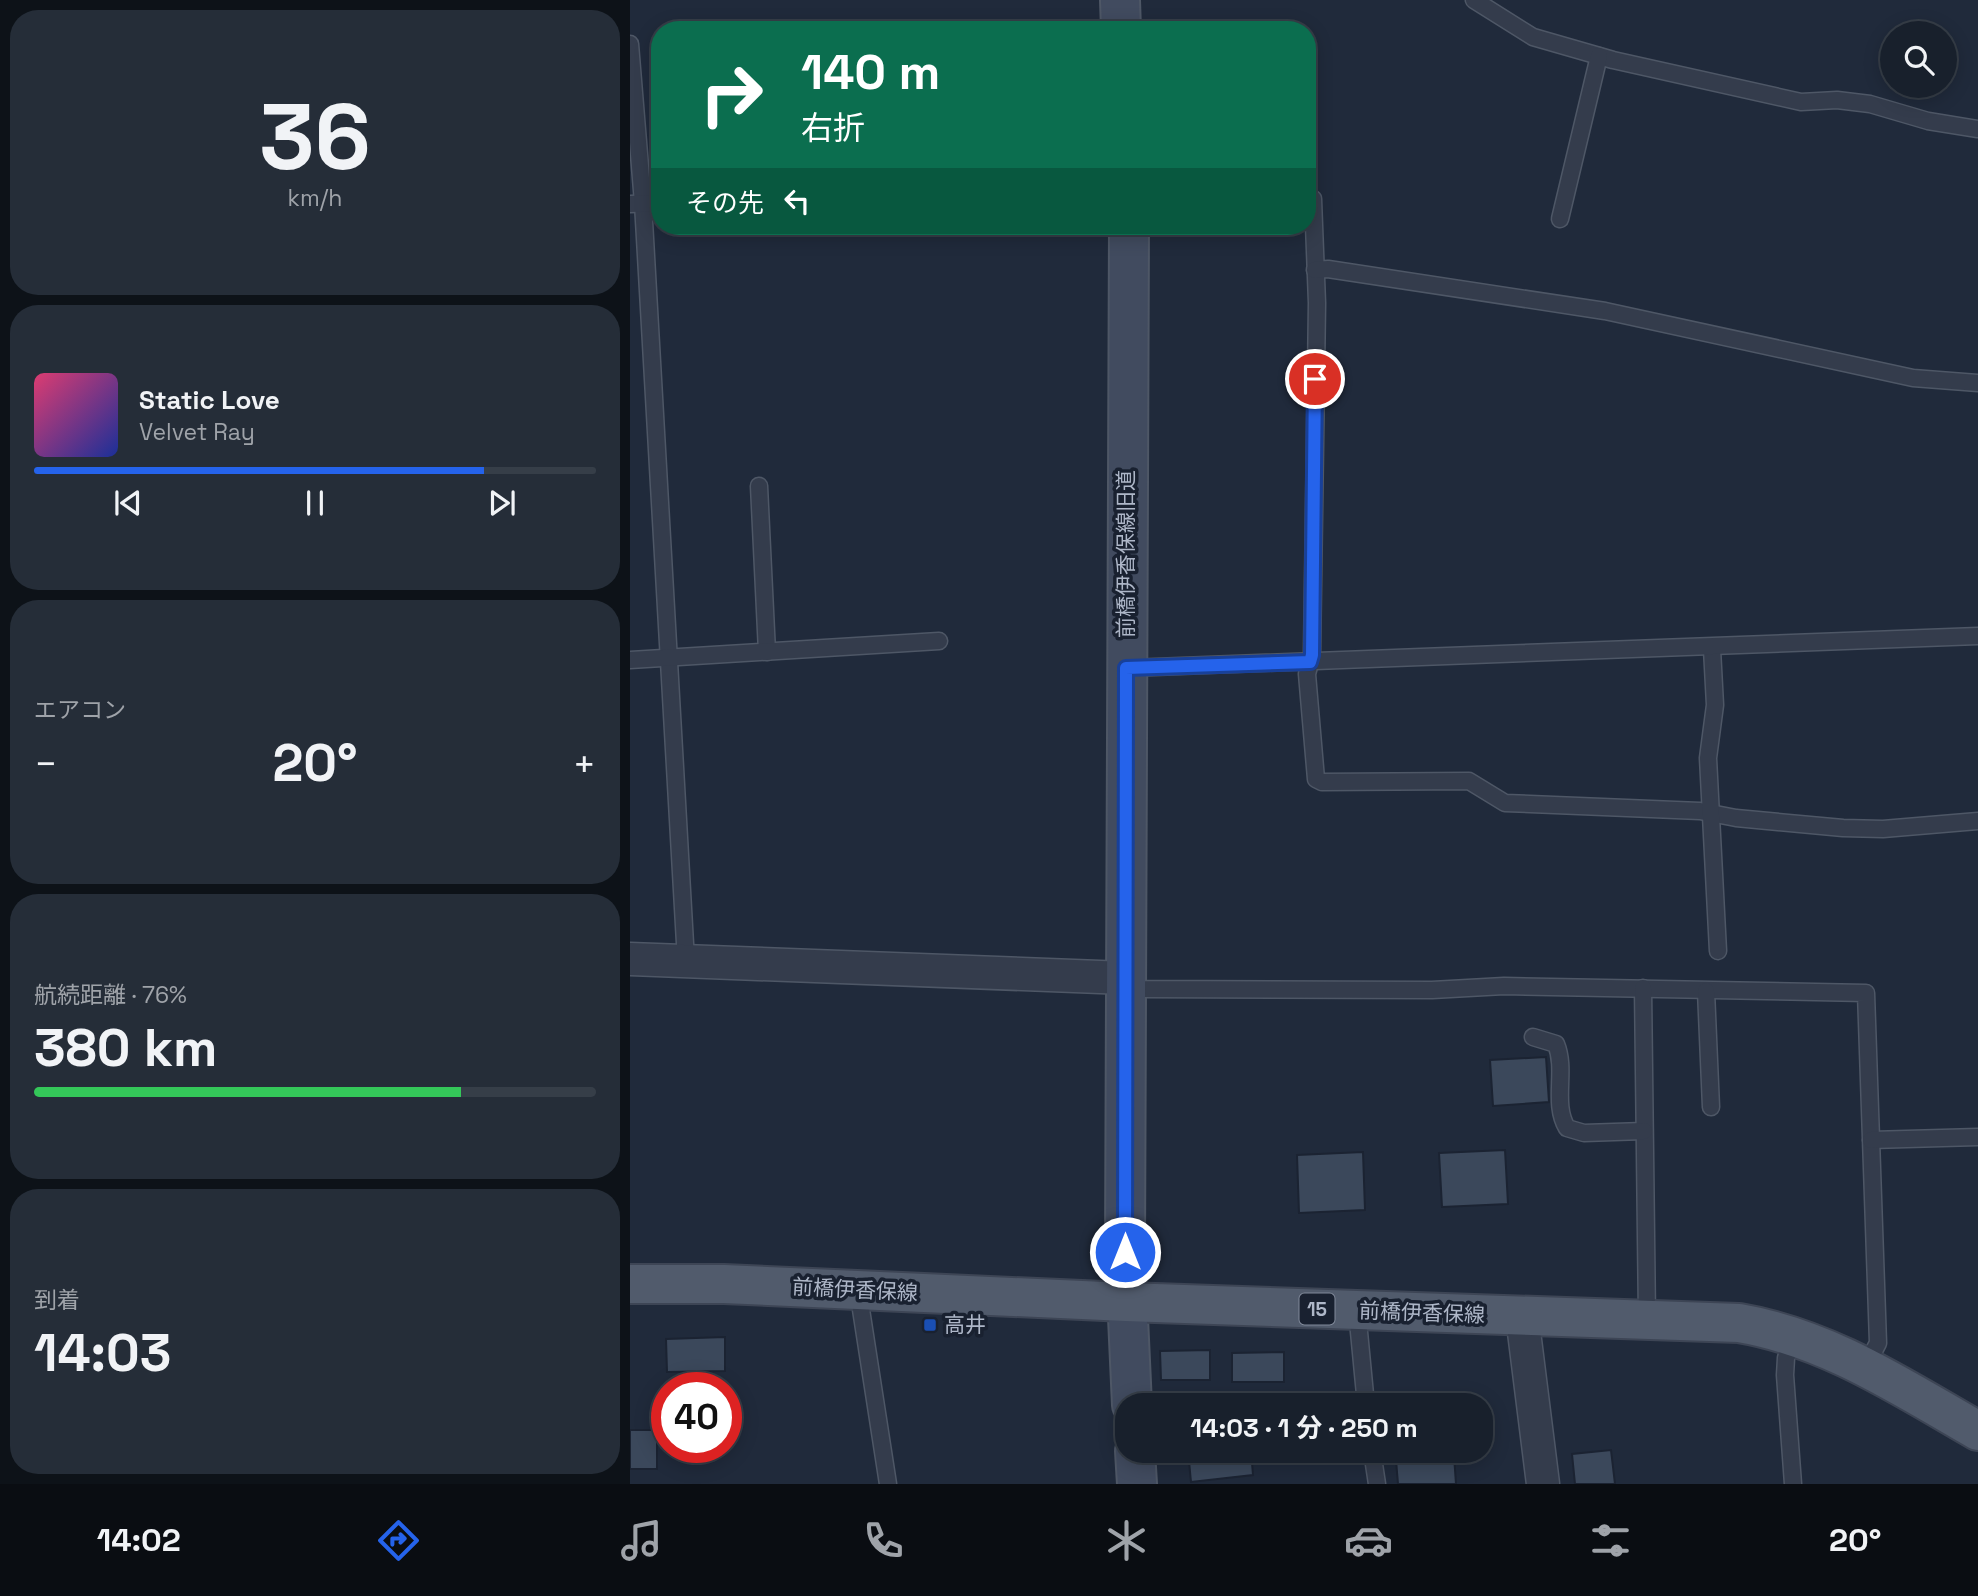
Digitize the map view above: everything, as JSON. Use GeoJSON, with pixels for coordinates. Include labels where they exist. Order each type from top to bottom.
{"type":"FeatureCollection","features":[{"type":"Feature","properties":{"kind":"main road","name":"前橋伊香保線"},"geometry":{"type":"LineString","coordinates":[[630,1284],[724,1284],[1357,1311],[1739,1323],[1794,1335],[1866,1366],[1978,1431]]}},
{"type":"Feature","properties":{"kind":"street"},"geometry":{"type":"LineString","coordinates":[[1120,0],[1121,21]]}},
{"type":"Feature","properties":{"kind":"street","name":"前橋伊香保線旧道"},"geometry":{"type":"LineString","coordinates":[[1129,235],[1126,1302],[1131,1393]]}},
{"type":"Feature","properties":{"kind":"street"},"geometry":{"type":"LineString","coordinates":[[630,959],[1126,978]]}},
{"type":"Feature","properties":{"kind":"street"},"geometry":{"type":"LineString","coordinates":[[1522,1316],[1543,1484]]}},
{"type":"Feature","properties":{"kind":"street"},"geometry":{"type":"LineString","coordinates":[[1136,1463],[1137,1484]]}},
{"type":"Feature","properties":{"kind":"lane"},"geometry":{"type":"LineString","coordinates":[[1474,0],[1533,37],[1599,56],[1789,99],[1870,104],[1928,121],[1978,129]]}},
{"type":"Feature","properties":{"kind":"lane"},"geometry":{"type":"LineString","coordinates":[[630,44],[644,204],[686,961]]}},
{"type":"Feature","properties":{"kind":"lane"},"geometry":{"type":"LineString","coordinates":[[1560,219],[1599,56]]}},
{"type":"Feature","properties":{"kind":"lane"},"geometry":{"type":"LineString","coordinates":[[1314,235],[1312,655],[1307,674],[1312,768],[1316,779],[1322,782],[1469,781],[1504,803],[1595,805],[1843,828],[1883,829],[1978,821]]}},
{"type":"Feature","properties":{"kind":"lane"},"geometry":{"type":"LineString","coordinates":[[1315,270],[1605,311],[1913,378],[1978,383]]}},
{"type":"Feature","properties":{"kind":"lane"},"geometry":{"type":"LineString","coordinates":[[759,486],[766,652]]}},
{"type":"Feature","properties":{"kind":"lane"},"geometry":{"type":"LineString","coordinates":[[1126,668],[1712,649],[1978,636]]}},
{"type":"Feature","properties":{"kind":"lane"},"geometry":{"type":"LineString","coordinates":[[630,660],[939,641]]}},
{"type":"Feature","properties":{"kind":"lane"},"geometry":{"type":"LineString","coordinates":[[1712,649],[1715,705],[1708,758],[1718,951]]}},
{"type":"Feature","properties":{"kind":"lane"},"geometry":{"type":"LineString","coordinates":[[1126,978],[1141,989],[1432,990],[1492,986],[1866,993],[1878,1343],[1866,1366]]}},
{"type":"Feature","properties":{"kind":"lane"},"geometry":{"type":"LineString","coordinates":[[1643,988],[1647,1319]]}},
{"type":"Feature","properties":{"kind":"lane"},"geometry":{"type":"LineString","coordinates":[[1706,991],[1711,1107]]}},
{"type":"Feature","properties":{"kind":"lane"},"geometry":{"type":"LineString","coordinates":[[1533,1037],[1556,1044],[1560,1055],[1561,1113],[1567,1128],[1584,1133],[1644,1131]]}},
{"type":"Feature","properties":{"kind":"lane"},"geometry":{"type":"LineString","coordinates":[[1871,1140],[1978,1137]]}},
{"type":"Feature","properties":{"kind":"lane"},"geometry":{"type":"LineString","coordinates":[[858,1290],[888,1484]]}},
{"type":"Feature","properties":{"kind":"lane"},"geometry":{"type":"LineString","coordinates":[[1357,1311],[1366,1393]]}},
{"type":"Feature","properties":{"kind":"lane"},"geometry":{"type":"LineString","coordinates":[[1793,1484],[1785,1375],[1786,1358],[1794,1335]]}},
{"type":"Feature","properties":{"kind":"lane"},"geometry":{"type":"LineString","coordinates":[[1374,1463],[1377,1484]]}},
{"type":"Feature","properties":{"kind":"building"},"geometry":{"type":"Polygon","coordinates":[[[1546,1057],[1549,1102],[1493,1106],[1490,1060],[1546,1057]]]}},
{"type":"Feature","properties":{"kind":"building"},"geometry":{"type":"Polygon","coordinates":[[[1505,1150],[1508,1204],[1442,1207],[1439,1153],[1505,1150]]]}},
{"type":"Feature","properties":{"kind":"building"},"geometry":{"type":"Polygon","coordinates":[[[1363,1152],[1365,1210],[1299,1213],[1297,1155],[1363,1152]]]}},
{"type":"Feature","properties":{"kind":"building"},"geometry":{"type":"Polygon","coordinates":[[[725,1337],[725,1371],[667,1372],[666,1339],[725,1337]]]}},
{"type":"Feature","properties":{"kind":"building"},"geometry":{"type":"Polygon","coordinates":[[[1210,1350],[1210,1380],[1161,1380],[1160,1351],[1210,1350]]]}},
{"type":"Feature","properties":{"kind":"building"},"geometry":{"type":"Polygon","coordinates":[[[1284,1352],[1284,1382],[1232,1382],[1232,1353],[1284,1352]]]}},
{"type":"Feature","properties":{"kind":"building"},"geometry":{"type":"Polygon","coordinates":[[[630,1430],[651,1430],[651,1463],[657,1463],[657,1469],[630,1469],[630,1430]]]}},
{"type":"Feature","properties":{"kind":"building"},"geometry":{"type":"Polygon","coordinates":[[[1611,1450],[1615,1484],[1575,1484],[1572,1454],[1611,1450]]]}},
{"type":"Feature","properties":{"kind":"building"},"geometry":{"type":"Polygon","coordinates":[[[1189,1463],[1252,1463],[1253,1475],[1191,1482],[1189,1463]]]}},
{"type":"Feature","properties":{"kind":"building"},"geometry":{"type":"Polygon","coordinates":[[[1396,1463],[1455,1463],[1456,1484],[1398,1484],[1396,1463]]]}},
{"type":"Feature","properties":{"kind":"place","name":"高井"},"geometry":{"type":"Point","coordinates":[930,1325]}},
{"type":"Feature","properties":{"kind":"route"},"geometry":{"type":"LineString","coordinates":[[1125,1252],[1126,668],[1310,662],[1315,379]]}}]}
